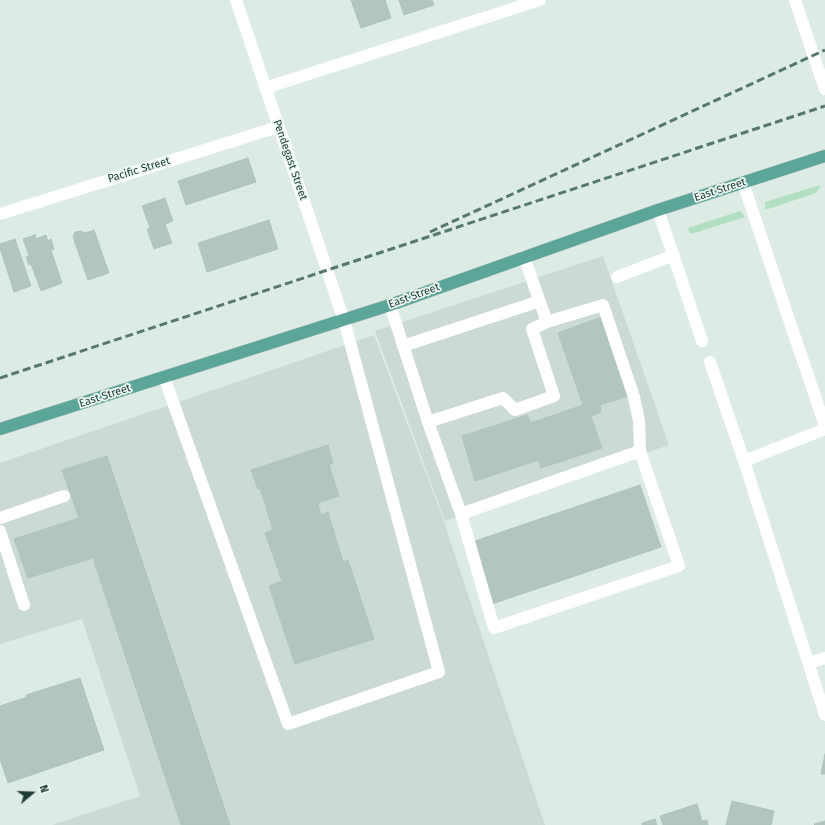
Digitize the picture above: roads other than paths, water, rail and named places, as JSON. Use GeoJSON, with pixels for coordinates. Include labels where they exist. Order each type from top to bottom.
{"type":"FeatureCollection","features":[{"type":"Feature","properties":{"kind":"main road","name":"East Street"},"geometry":{"type":"LineString","coordinates":[[0,429],[390,305],[658,210],[825,156]]}},
{"type":"Feature","properties":{"kind":"street","name":"Pendegast Street"},"geometry":{"type":"LineString","coordinates":[[164,377],[288,724],[439,672],[344,320],[236,0]]}},
{"type":"Feature","properties":{"kind":"street"},"geometry":{"type":"LineString","coordinates":[[266,88],[540,0]]}},
{"type":"Feature","properties":{"kind":"street"},"geometry":{"type":"LineString","coordinates":[[795,0],[825,89]]}},
{"type":"Feature","properties":{"kind":"street","name":"Pacific Street"},"geometry":{"type":"LineString","coordinates":[[0,214],[278,127]]}},
{"type":"Feature","properties":{"kind":"street"},"geometry":{"type":"LineString","coordinates":[[743,183],[825,428],[744,461]]}},
{"type":"Feature","properties":{"kind":"street"},"geometry":{"type":"LineString","coordinates":[[658,210],[702,341]]}},
{"type":"Feature","properties":{"kind":"street"},"geometry":{"type":"LineString","coordinates":[[617,277],[674,255]]}},
{"type":"Feature","properties":{"kind":"street"},"geometry":{"type":"LineString","coordinates":[[524,257],[547,322]]}},
{"type":"Feature","properties":{"kind":"street"},"geometry":{"type":"LineString","coordinates":[[403,346],[540,301]]}},
{"type":"Feature","properties":{"kind":"street"},"geometry":{"type":"LineString","coordinates":[[390,305],[428,422],[461,514],[494,628],[679,566],[640,451],[639,421],[634,397],[603,305],[547,322],[532,329],[554,396],[515,410],[503,398],[428,422]]}},
{"type":"Feature","properties":{"kind":"street"},"geometry":{"type":"LineString","coordinates":[[710,362],[744,461],[825,715]]}},
{"type":"Feature","properties":{"kind":"street"},"geometry":{"type":"LineString","coordinates":[[461,514],[640,451]]}},
{"type":"Feature","properties":{"kind":"street"},"geometry":{"type":"LineString","coordinates":[[0,518],[64,496]]}},
{"type":"Feature","properties":{"kind":"street"},"geometry":{"type":"LineString","coordinates":[[0,531],[24,605]]}},
{"type":"Feature","properties":{"kind":"street"},"geometry":{"type":"LineString","coordinates":[[809,663],[825,658]]}},
{"type":"Feature","properties":{"kind":"railway"},"geometry":{"type":"LineString","coordinates":[[430,232],[825,50]]}},
{"type":"Feature","properties":{"kind":"railway"},"geometry":{"type":"LineString","coordinates":[[0,378],[825,106]]}}]}
